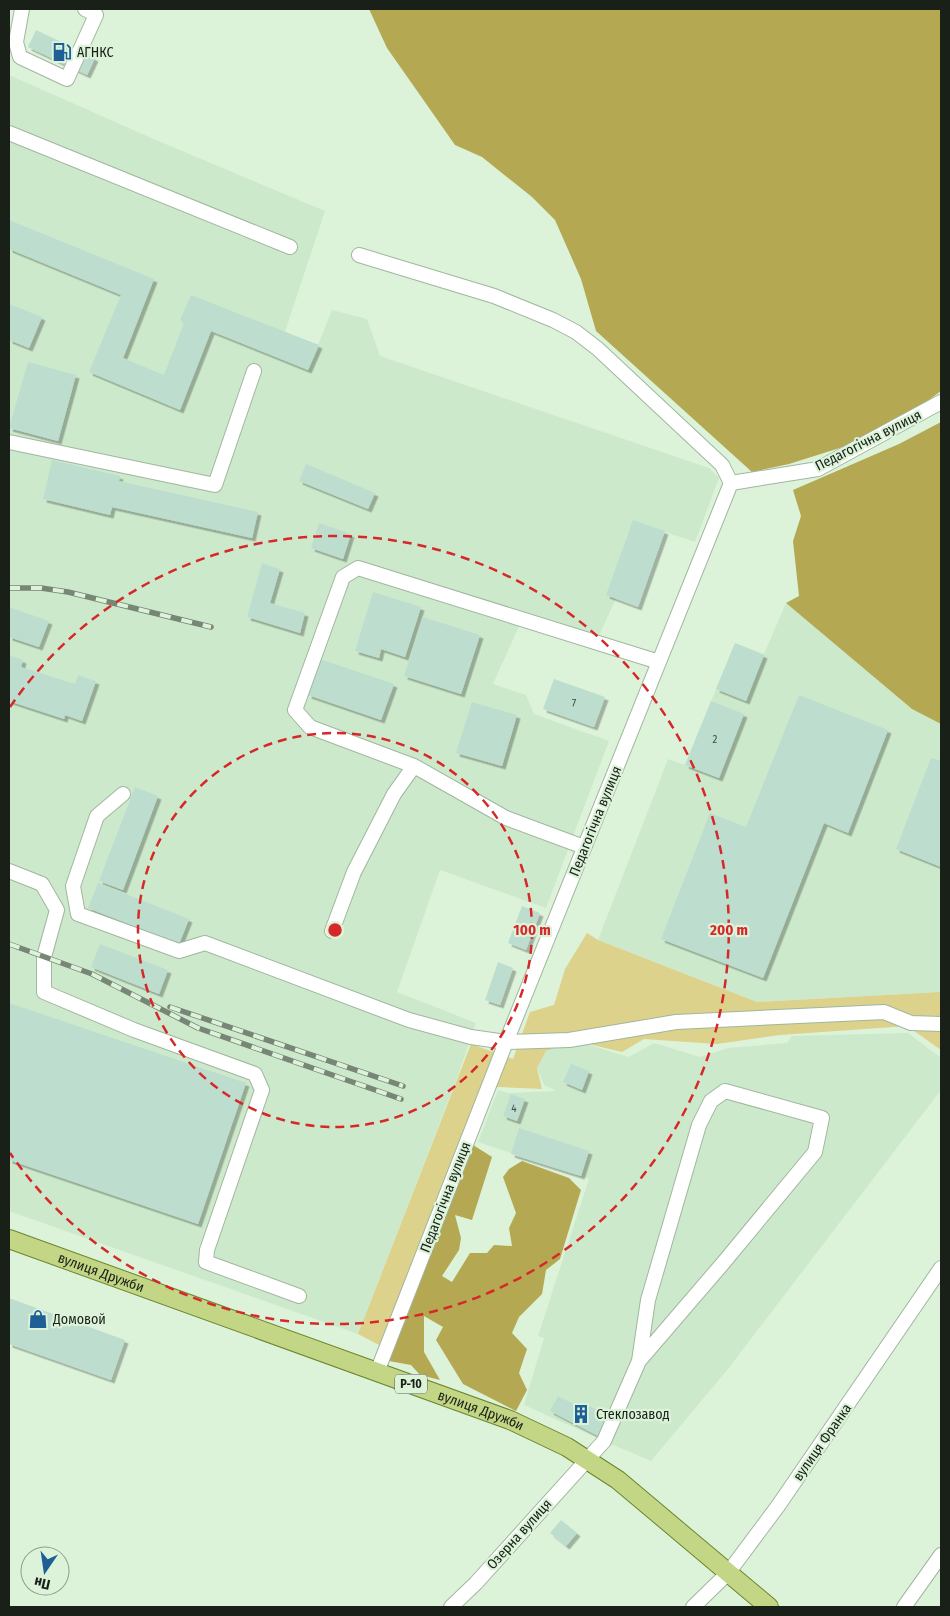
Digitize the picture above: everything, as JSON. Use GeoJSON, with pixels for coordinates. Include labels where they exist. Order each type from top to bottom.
{"type":"FeatureCollection","features":[{"type":"Feature","properties":{"kind":"main road","name":"вулиця Дружби"},"geometry":{"type":"LineString","coordinates":[[9,1240],[510,1420],[567,1447],[618,1480],[769,1607]]}},
{"type":"Feature","properties":{"kind":"street"},"geometry":{"type":"LineString","coordinates":[[22,9],[16,42],[20,57],[67,79],[96,15],[85,9]]}},
{"type":"Feature","properties":{"kind":"street"},"geometry":{"type":"LineString","coordinates":[[9,133],[290,247]]}},
{"type":"Feature","properties":{"kind":"street"},"geometry":{"type":"LineString","coordinates":[[359,255],[494,296],[553,320],[576,332],[598,349],[722,465],[731,483]]}},
{"type":"Feature","properties":{"kind":"street"},"geometry":{"type":"LineString","coordinates":[[9,442],[215,485],[254,371]]}},
{"type":"Feature","properties":{"kind":"street","name":"Педагогічна вулиця"},"geometry":{"type":"LineString","coordinates":[[377,1372],[506,1042],[731,483],[818,469],[941,402]]}},
{"type":"Feature","properties":{"kind":"street"},"geometry":{"type":"LineString","coordinates":[[584,847],[506,818],[414,766],[310,727],[295,710],[343,577],[358,568],[659,662]]}},
{"type":"Feature","properties":{"kind":"street"},"geometry":{"type":"LineString","coordinates":[[332,931],[354,872],[394,794],[414,766]]}},
{"type":"Feature","properties":{"kind":"street"},"geometry":{"type":"LineString","coordinates":[[123,794],[97,816],[73,886],[78,914],[179,952],[205,943],[409,1020],[471,1037],[506,1042],[569,1040],[676,1022],[884,1012],[911,1023],[941,1024]]}},
{"type":"Feature","properties":{"kind":"street"},"geometry":{"type":"LineString","coordinates":[[9,871],[42,884],[57,910],[44,957],[44,992],[134,1030],[255,1074],[262,1090],[207,1250],[206,1262],[299,1296]]}},
{"type":"Feature","properties":{"kind":"street"},"geometry":{"type":"LineString","coordinates":[[725,1091],[822,1118],[815,1152],[639,1361],[648,1300],[699,1125],[711,1101],[725,1091]]}},
{"type":"Feature","properties":{"kind":"street","name":"вулиця Франка"},"geometry":{"type":"LineString","coordinates":[[693,1607],[728,1573],[778,1506],[941,1268]]}},
{"type":"Feature","properties":{"kind":"street","name":"Озерна вулиця"},"geometry":{"type":"LineString","coordinates":[[451,1607],[476,1583],[604,1442],[639,1361]]}},
{"type":"Feature","properties":{"kind":"street"},"geometry":{"type":"LineString","coordinates":[[904,1607],[941,1555]]}},
{"type":"Feature","properties":{"kind":"shaded area"},"geometry":{"type":"Polygon","coordinates":[[[369,9],[941,9],[941,391],[926,402],[846,446],[789,464],[752,472],[596,331],[581,279],[555,220],[532,197],[482,157],[455,145],[387,48],[369,9]]]}},
{"type":"Feature","properties":{"kind":"shaded area"},"geometry":{"type":"Polygon","coordinates":[[[9,75],[156,140],[325,211],[285,332],[318,345],[332,310],[367,319],[380,356],[709,468],[719,478],[695,542],[665,532],[638,607],[616,599],[599,635],[525,613],[493,684],[526,695],[534,714],[609,741],[546,908],[440,870],[397,992],[476,1023],[456,1081],[358,1334],[9,1211],[9,75]]]}},
{"type":"Feature","properties":{"kind":"shaded area"},"geometry":{"type":"Polygon","coordinates":[[[941,422],[941,724],[912,709],[786,603],[799,596],[793,541],[801,516],[793,490],[899,444],[941,422]]]}},
{"type":"Feature","properties":{"kind":"shaded area"},"geometry":{"type":"Polygon","coordinates":[[[786,603],[912,709],[941,724],[941,992],[757,1002],[598,940],[668,759],[685,765],[735,643],[764,654],[786,603]]]}},
{"type":"Feature","properties":{"kind":"shaded area"},"geometry":{"type":"Polygon","coordinates":[[[587,933],[598,940],[757,1002],[941,992],[941,1050],[907,1026],[780,1035],[717,1044],[644,1039],[622,1052],[576,1041],[546,1051],[537,1068],[542,1089],[480,1088],[381,1346],[358,1334],[471,1044],[513,1059],[530,1012],[554,1005],[565,969],[587,933]]]}},
{"type":"Feature","properties":{"kind":"shaded area"},"geometry":{"type":"Polygon","coordinates":[[[908,1033],[941,1058],[941,1090],[728,1369],[651,1461],[524,1405],[544,1338],[538,1336],[589,1179],[478,1142],[498,1090],[508,1093],[556,1091],[544,1085],[537,1068],[546,1051],[576,1041],[629,1057],[654,1043],[700,1057],[728,1048],[787,1043],[792,1036],[908,1033]]]}},
{"type":"Feature","properties":{"kind":"shaded area"},"geometry":{"type":"Polygon","coordinates":[[[470,1143],[492,1157],[472,1220],[455,1215],[461,1238],[459,1250],[442,1276],[452,1282],[470,1253],[487,1253],[494,1245],[512,1246],[509,1228],[516,1213],[503,1177],[509,1169],[522,1161],[569,1178],[581,1190],[560,1259],[546,1270],[542,1294],[519,1317],[512,1333],[527,1349],[519,1373],[527,1390],[516,1411],[463,1384],[436,1340],[443,1327],[424,1316],[424,1352],[440,1380],[420,1375],[411,1365],[389,1361],[390,1349],[470,1143]]]}},
{"type":"Feature","properties":{"kind":"building","name":"АГНКС"},"geometry":{"type":"Polygon","coordinates":[[[36,30],[95,58],[87,75],[28,47],[36,30]]]}},
{"type":"Feature","properties":{"kind":"building"},"geometry":{"type":"Polygon","coordinates":[[[9,220],[154,279],[123,358],[164,375],[184,323],[180,320],[191,295],[319,345],[308,370],[211,331],[180,410],[89,372],[121,295],[9,249],[9,220]]]}},
{"type":"Feature","properties":{"kind":"building"},"geometry":{"type":"Polygon","coordinates":[[[9,304],[42,317],[29,348],[9,340],[9,304]]]}},
{"type":"Feature","properties":{"kind":"building"},"geometry":{"type":"Polygon","coordinates":[[[28,362],[76,375],[58,441],[9,428],[28,362]]]}},
{"type":"Feature","properties":{"kind":"building"},"geometry":{"type":"Polygon","coordinates":[[[52,460],[120,476],[119,481],[258,512],[252,538],[112,507],[110,515],[43,499],[52,460]]]}},
{"type":"Feature","properties":{"kind":"building"},"geometry":{"type":"Polygon","coordinates":[[[306,464],[375,493],[368,509],[299,481],[306,464]]]}},
{"type":"Feature","properties":{"kind":"building"},"geometry":{"type":"Polygon","coordinates":[[[633,520],[665,531],[638,607],[606,595],[633,520]]]}},
{"type":"Feature","properties":{"kind":"building"},"geometry":{"type":"Polygon","coordinates":[[[319,523],[351,534],[343,559],[311,548],[319,523]]]}},
{"type":"Feature","properties":{"kind":"building"},"geometry":{"type":"Polygon","coordinates":[[[262,563],[280,569],[270,603],[305,613],[300,633],[247,617],[262,563]]]}},
{"type":"Feature","properties":{"kind":"building"},"geometry":{"type":"Polygon","coordinates":[[[373,592],[421,607],[405,657],[381,649],[379,658],[355,651],[373,592]]]}},
{"type":"Feature","properties":{"kind":"building"},"geometry":{"type":"Polygon","coordinates":[[[9,607],[49,621],[39,647],[9,637],[9,607]]]}},
{"type":"Feature","properties":{"kind":"building"},"geometry":{"type":"Polygon","coordinates":[[[423,617],[480,635],[461,694],[404,676],[423,617]]]}},
{"type":"Feature","properties":{"kind":"building"},"geometry":{"type":"Polygon","coordinates":[[[735,643],[764,655],[746,701],[716,689],[735,643]]]}},
{"type":"Feature","properties":{"kind":"building"},"geometry":{"type":"Polygon","coordinates":[[[9,655],[23,660],[21,667],[75,684],[78,675],[96,681],[82,721],[65,715],[64,719],[9,701],[9,655]]]}},
{"type":"Feature","properties":{"kind":"building"},"geometry":{"type":"Polygon","coordinates":[[[320,659],[394,684],[381,720],[308,695],[320,659]]]}},
{"type":"Feature","properties":{"kind":"building"},"geometry":{"type":"Polygon","coordinates":[[[554,679],[605,697],[594,727],[543,709],[554,679]]]}},
{"type":"Feature","properties":{"kind":"building"},"geometry":{"type":"Polygon","coordinates":[[[799,695],[888,730],[848,833],[824,823],[763,978],[661,939],[710,813],[746,827],[799,695]]]}},
{"type":"Feature","properties":{"kind":"building"},"geometry":{"type":"Polygon","coordinates":[[[711,701],[744,714],[719,778],[685,765],[711,701]]]}},
{"type":"Feature","properties":{"kind":"building"},"geometry":{"type":"Polygon","coordinates":[[[472,702],[517,715],[502,766],[456,753],[472,702]]]}},
{"type":"Feature","properties":{"kind":"building"},"geometry":{"type":"Polygon","coordinates":[[[931,758],[941,761],[941,867],[896,849],[931,758]]]}},
{"type":"Feature","properties":{"kind":"building"},"geometry":{"type":"Polygon","coordinates":[[[135,787],[158,796],[123,890],[99,881],[135,787]]]}},
{"type":"Feature","properties":{"kind":"building"},"geometry":{"type":"Polygon","coordinates":[[[98,883],[189,919],[179,944],[88,908],[98,883]]]}},
{"type":"Feature","properties":{"kind":"building"},"geometry":{"type":"Polygon","coordinates":[[[522,906],[540,913],[526,950],[508,943],[522,906]]]}},
{"type":"Feature","properties":{"kind":"building"},"geometry":{"type":"Polygon","coordinates":[[[100,944],[168,970],[159,994],[91,967],[100,944]]]}},
{"type":"Feature","properties":{"kind":"building"},"geometry":{"type":"Polygon","coordinates":[[[498,962],[513,968],[500,1005],[485,1000],[498,962]]]}},
{"type":"Feature","properties":{"kind":"building"},"geometry":{"type":"Polygon","coordinates":[[[9,1003],[246,1083],[198,1224],[9,1160],[9,1003]]]}},
{"type":"Feature","properties":{"kind":"building"},"geometry":{"type":"Polygon","coordinates":[[[571,1064],[589,1071],[582,1090],[563,1082],[571,1064]]]}},
{"type":"Feature","properties":{"kind":"building"},"geometry":{"type":"Polygon","coordinates":[[[511,1094],[525,1099],[517,1121],[503,1116],[511,1094]]]}},
{"type":"Feature","properties":{"kind":"building"},"geometry":{"type":"Polygon","coordinates":[[[519,1128],[589,1151],[581,1176],[511,1154],[519,1128]]]}},
{"type":"Feature","properties":{"kind":"building","name":"Домовой"},"geometry":{"type":"Polygon","coordinates":[[[9,1298],[125,1340],[111,1380],[9,1344],[9,1298]]]}},
{"type":"Feature","properties":{"kind":"building","name":"Стеклозавод"},"geometry":{"type":"Polygon","coordinates":[[[558,1396],[587,1411],[589,1406],[611,1417],[600,1437],[550,1411],[558,1396]]]}},
{"type":"Feature","properties":{"kind":"building"},"geometry":{"type":"Polygon","coordinates":[[[561,1520],[577,1533],[566,1546],[550,1533],[561,1520]]]}},
{"type":"Feature","properties":{"kind":"railway"},"geometry":{"type":"LineString","coordinates":[[9,588],[41,588],[68,592],[211,627]]}},
{"type":"Feature","properties":{"kind":"railway"},"geometry":{"type":"LineString","coordinates":[[9,944],[92,974],[198,1028],[401,1099]]}},
{"type":"Feature","properties":{"kind":"railway"},"geometry":{"type":"LineString","coordinates":[[170,1007],[403,1086]]}},
{"type":"Feature","properties":{"kind":"place","name":"АГНКС"},"geometry":{"type":"Point","coordinates":[62,52]}},
{"type":"Feature","properties":{"kind":"place","name":"Домовой"},"geometry":{"type":"Point","coordinates":[38,1319]}},
{"type":"Feature","properties":{"kind":"place","name":"Стеклозавод"},"geometry":{"type":"Point","coordinates":[581,1414]}}]}
